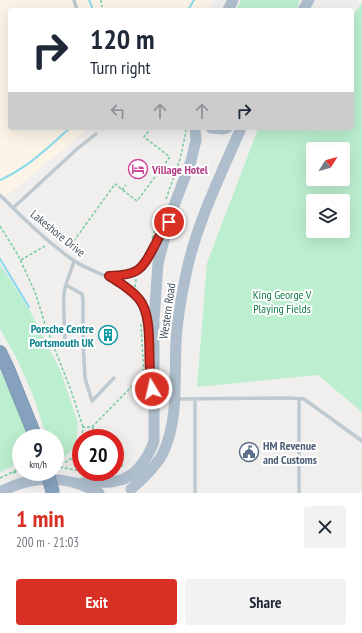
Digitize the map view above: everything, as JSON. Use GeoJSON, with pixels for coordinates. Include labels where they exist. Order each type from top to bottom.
{"type":"FeatureCollection","features":[{"type":"Feature","properties":{"kind":"highway"},"geometry":{"type":"LineString","coordinates":[[0,352],[32,429]]}},
{"type":"Feature","properties":{"kind":"highway"},"geometry":{"type":"LineString","coordinates":[[50,481],[53,493]]}},
{"type":"Feature","properties":{"kind":"main road","name":"Western Road"},"geometry":{"type":"LineString","coordinates":[[129,491],[151,451],[154,441],[154,320],[158,263],[169,222],[191,161],[196,140],[195,130]]}},
{"type":"Feature","properties":{"kind":"main road","name":"Western Road"},"geometry":{"type":"LineString","coordinates":[[75,483],[112,482],[137,477],[155,466],[163,453],[172,426],[176,340],[185,278],[199,229],[240,130]]}},
{"type":"Feature","properties":{"kind":"main road"},"geometry":{"type":"LineString","coordinates":[[0,492],[19,484],[50,479],[75,483],[99,493]]}},
{"type":"Feature","properties":{"kind":"lane"},"geometry":{"type":"LineString","coordinates":[[13,208],[77,149],[96,134]]}},
{"type":"Feature","properties":{"kind":"lane","name":"Lakeshore Drive"},"geometry":{"type":"LineString","coordinates":[[0,195],[30,225],[74,261],[87,268],[109,276]]}},
{"type":"Feature","properties":{"kind":"lane"},"geometry":{"type":"LineString","coordinates":[[109,276],[123,276],[141,269],[149,258],[156,242],[169,222]]}},
{"type":"Feature","properties":{"kind":"lane"},"geometry":{"type":"LineString","coordinates":[[74,261],[64,294],[65,342],[83,342]]}},
{"type":"Feature","properties":{"kind":"lane"},"geometry":{"type":"LineString","coordinates":[[109,276],[132,292],[140,300],[145,309],[148,324],[149,363]]}},
{"type":"Feature","properties":{"kind":"lane"},"geometry":{"type":"LineString","coordinates":[[66,285],[82,294],[85,378],[92,401],[114,378]]}},
{"type":"Feature","properties":{"kind":"lane"},"geometry":{"type":"LineString","coordinates":[[149,371],[155,400]]}},
{"type":"Feature","properties":{"kind":"lane"},"geometry":{"type":"LineString","coordinates":[[195,398],[195,493]]}},
{"type":"Feature","properties":{"kind":"lane"},"geometry":{"type":"LineString","coordinates":[[174,399],[304,399],[362,440]]}},
{"type":"Feature","properties":{"kind":"lane"},"geometry":{"type":"LineString","coordinates":[[299,399],[299,493]]}},
{"type":"Feature","properties":{"kind":"path"},"geometry":{"type":"LineString","coordinates":[[101,0],[102,7]]}},
{"type":"Feature","properties":{"kind":"path"},"geometry":{"type":"LineString","coordinates":[[68,249],[115,184],[137,201],[170,157],[144,137],[149,130]]}},
{"type":"Feature","properties":{"kind":"path"},"geometry":{"type":"LineString","coordinates":[[151,241],[180,159],[186,130]]}},
{"type":"Feature","properties":{"kind":"path"},"geometry":{"type":"LineString","coordinates":[[122,190],[126,185]]}},
{"type":"Feature","properties":{"kind":"path"},"geometry":{"type":"LineString","coordinates":[[0,226],[21,260],[35,292],[45,324],[66,376],[83,427],[92,427],[144,374],[141,323]]}},
{"type":"Feature","properties":{"kind":"path"},"geometry":{"type":"LineString","coordinates":[[21,260],[45,246]]}},
{"type":"Feature","properties":{"kind":"path"},"geometry":{"type":"LineString","coordinates":[[134,289],[136,281],[135,276]]}},
{"type":"Feature","properties":{"kind":"path"},"geometry":{"type":"LineString","coordinates":[[0,478],[12,473]]}},
{"type":"Feature","properties":{"kind":"shaded area"},"geometry":{"type":"Polygon","coordinates":[[[0,0],[213,0],[209,8],[8,8],[8,130],[87,130],[11,192],[0,198],[0,0]]]}},
{"type":"Feature","properties":{"kind":"green space"},"geometry":{"type":"Polygon","coordinates":[[[241,0],[300,0],[297,8],[237,8],[241,0]]]}},
{"type":"Feature","properties":{"kind":"green space","name":"King George V Playing Fields"},"geometry":{"type":"Polygon","coordinates":[[[362,3],[362,412],[318,375],[197,387],[207,263],[258,130],[354,130],[354,13],[362,3]]]}},
{"type":"Feature","properties":{"kind":"green space"},"geometry":{"type":"Polygon","coordinates":[[[0,264],[29,309],[61,372],[78,423],[77,429],[72,429],[72,449],[64,457],[64,429],[44,429],[33,395],[16,357],[0,329],[0,264]]]}},
{"type":"Feature","properties":{"kind":"green space"},"geometry":{"type":"Polygon","coordinates":[[[0,370],[25,429],[12,429],[12,466],[0,472],[0,370]]]}},
{"type":"Feature","properties":{"kind":"waterway"},"geometry":{"type":"LineString","coordinates":[[89,0],[92,8]]}},
{"type":"Feature","properties":{"kind":"waterway"},"geometry":{"type":"LineString","coordinates":[[189,8],[194,0]]}},
{"type":"Feature","properties":{"kind":"waterway"},"geometry":{"type":"LineString","coordinates":[[0,180],[29,163],[68,130]]}},
{"type":"Feature","properties":{"kind":"waterway"},"geometry":{"type":"LineString","coordinates":[[0,259],[29,307]]}},
{"type":"Feature","properties":{"kind":"place","name":"Village Hotel"},"geometry":{"type":"Point","coordinates":[138,169]}},
{"type":"Feature","properties":{"kind":"place","name":"Porsche Centre Portsmouth UK"},"geometry":{"type":"Point","coordinates":[108,335]}},
{"type":"Feature","properties":{"kind":"place","name":"HM Revenue and Customs"},"geometry":{"type":"Point","coordinates":[249,452]}},
{"type":"Feature","properties":{"kind":"route"},"geometry":{"type":"LineString","coordinates":[[152,389],[150,379],[148,324],[145,309],[140,300],[132,292],[109,276],[123,276],[141,269],[149,258],[156,242],[169,222]]}}]}
